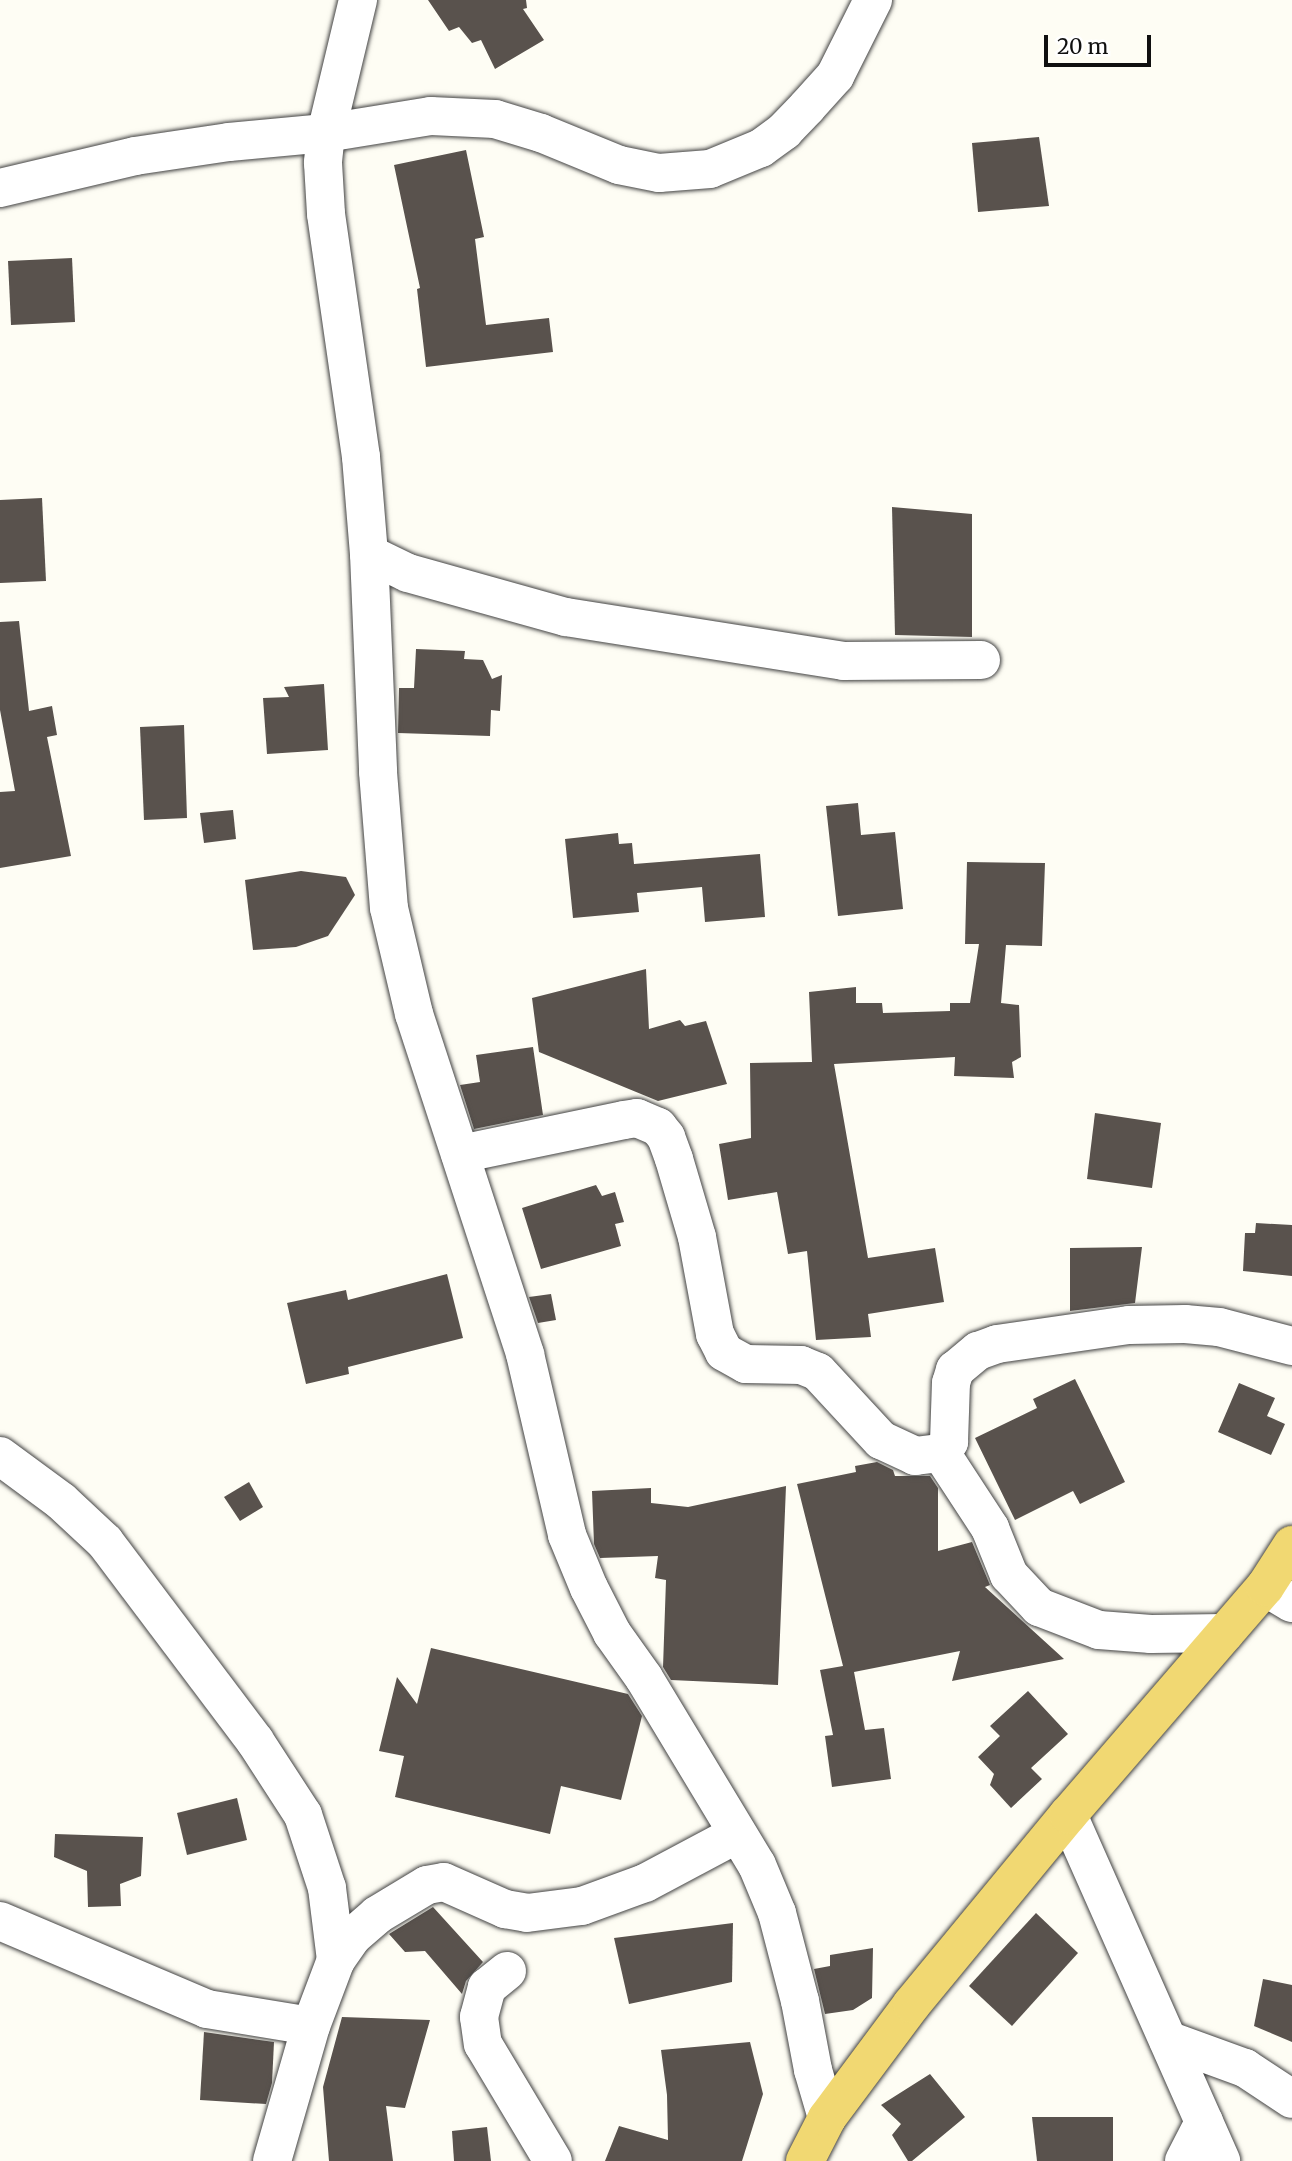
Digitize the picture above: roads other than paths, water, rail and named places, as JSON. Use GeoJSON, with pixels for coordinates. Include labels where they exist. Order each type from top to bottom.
{"type":"FeatureCollection","features":[{"type":"Feature","properties":{"kind":"main road"},"geometry":{"type":"LineString","coordinates":[[805,2161],[827,2118],[912,2004],[1068,1815],[1225,1633],[1279,1595],[1292,1545]]}},
{"type":"Feature","properties":{"kind":"street"},"geometry":{"type":"LineString","coordinates":[[358,0],[326,133],[323,163],[326,214],[361,457],[369,554],[378,772],[389,908],[414,1014],[525,1354],[568,1535],[589,1588],[612,1633],[644,1678],[757,1866],[777,1913],[800,2001],[813,2070],[827,2118]]}},
{"type":"Feature","properties":{"kind":"street"},"geometry":{"type":"LineString","coordinates":[[0,188],[135,156],[229,142],[326,133],[431,116],[495,119],[541,133],[619,165],[659,173],[710,169],[761,148],[784,131],[835,76],[873,0]]}},
{"type":"Feature","properties":{"kind":"street"},"geometry":{"type":"LineString","coordinates":[[369,554],[408,573],[566,617],[843,661],[981,660]]}},
{"type":"Feature","properties":{"kind":"street"},"geometry":{"type":"LineString","coordinates":[[460,1154],[637,1118],[658,1127],[666,1137],[674,1159],[697,1237],[715,1334],[724,1352],[746,1364],[809,1367],[827,1380],[842,1400],[881,1440],[915,1456],[942,1453]]}},
{"type":"Feature","properties":{"kind":"street"},"geometry":{"type":"LineString","coordinates":[[942,1453],[949,1442],[951,1383],[955,1370],[978,1352],[997,1344],[1129,1325],[1185,1324],[1219,1327],[1292,1346]]}},
{"type":"Feature","properties":{"kind":"street"},"geometry":{"type":"LineString","coordinates":[[942,1453],[990,1528],[1009,1575],[1039,1607],[1099,1630],[1151,1634],[1225,1633]]}},
{"type":"Feature","properties":{"kind":"street"},"geometry":{"type":"LineString","coordinates":[[0,1456],[61,1501],[105,1542],[255,1741],[303,1815],[327,1888],[336,1960]]}},
{"type":"Feature","properties":{"kind":"street"},"geometry":{"type":"LineString","coordinates":[[1068,1815],[1221,2161]]}},
{"type":"Feature","properties":{"kind":"street"},"geometry":{"type":"LineString","coordinates":[[272,2161],[311,2026],[336,1960],[352,1937],[377,1915],[427,1885],[452,1884],[492,1905],[527,1913],[582,1906],[645,1883],[737,1834]]}},
{"type":"Feature","properties":{"kind":"street"},"geometry":{"type":"LineString","coordinates":[[0,1921],[207,2009],[311,2026]]}},
{"type":"Feature","properties":{"kind":"street"},"geometry":{"type":"LineString","coordinates":[[507,1971],[487,1987],[479,2017],[483,2044],[553,2161]]}},
{"type":"Feature","properties":{"kind":"street"},"geometry":{"type":"LineString","coordinates":[[1168,2040],[1245,2068],[1292,2099]]}},
{"type":"Feature","properties":{"kind":"street"},"geometry":{"type":"LineString","coordinates":[[1184,2161],[1204,2122]]}}]}
